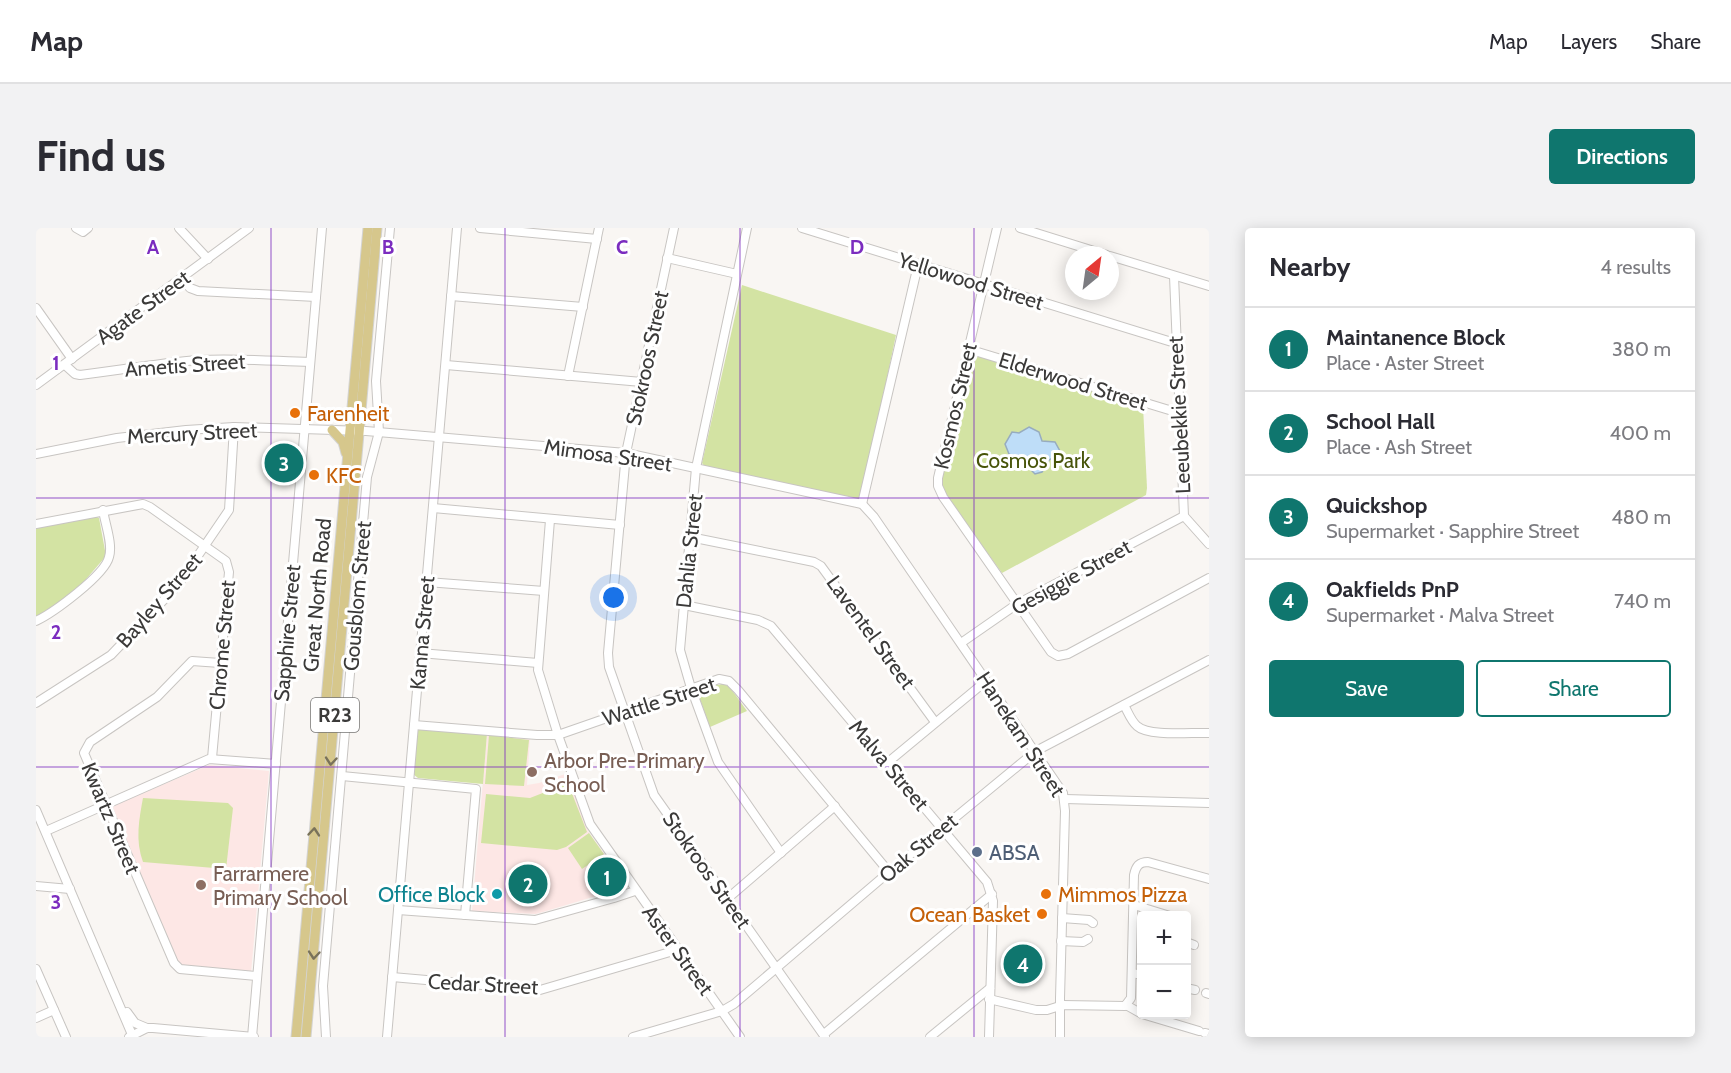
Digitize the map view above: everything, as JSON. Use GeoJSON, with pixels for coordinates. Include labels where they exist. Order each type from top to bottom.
{"type":"FeatureCollection","features":[{"type":"Feature","properties":{"kind":"main road","name":"Great North Road"},"geometry":{"type":"LineString","coordinates":[[306,1037],[368,228]]}},
{"type":"Feature","properties":{"kind":"main road","name":"Great North Road"},"geometry":{"type":"LineString","coordinates":[[296,1037],[335,658],[348,458],[354,430],[377,228]]}},
{"type":"Feature","properties":{"kind":"main road"},"geometry":{"type":"LineString","coordinates":[[332,430],[343,442],[348,458]]}},
{"type":"Feature","properties":{"kind":"street"},"geometry":{"type":"LineString","coordinates":[[76,228],[83,232],[88,228]]}},
{"type":"Feature","properties":{"kind":"street"},"geometry":{"type":"LineString","coordinates":[[179,228],[208,259]]}},
{"type":"Feature","properties":{"kind":"street","name":"Agate Street"},"geometry":{"type":"LineString","coordinates":[[36,385],[249,228]]}},
{"type":"Feature","properties":{"kind":"street","name":"Sapphire Street"},"geometry":{"type":"LineString","coordinates":[[253,1037],[322,228]]}},
{"type":"Feature","properties":{"kind":"street","name":"Gousblom Street"},"geometry":{"type":"LineString","coordinates":[[326,1037],[322,996],[368,477],[379,432],[376,381],[390,228]]}},
{"type":"Feature","properties":{"kind":"street","name":"Kanna Street"},"geometry":{"type":"LineString","coordinates":[[387,1037],[457,228]]}},
{"type":"Feature","properties":{"kind":"street"},"geometry":{"type":"LineString","coordinates":[[480,228],[597,239]]}},
{"type":"Feature","properties":{"kind":"street"},"geometry":{"type":"LineString","coordinates":[[568,376],[599,228]]}},
{"type":"Feature","properties":{"kind":"street","name":"Stokroos Street"},"geometry":{"type":"LineString","coordinates":[[674,228],[626,453],[609,661],[624,712],[654,795],[824,1036]]}},
{"type":"Feature","properties":{"kind":"street","name":"Dahlia Street"},"geometry":{"type":"LineString","coordinates":[[747,228],[696,468],[680,650],[718,762],[781,853]]}},
{"type":"Feature","properties":{"kind":"street","name":"Yellowood Street"},"geometry":{"type":"LineString","coordinates":[[802,228],[1175,343]]}},
{"type":"Feature","properties":{"kind":"street","name":"Kosmos Street"},"geometry":{"type":"LineString","coordinates":[[997,228],[938,478],[938,486],[943,497],[1051,652],[1058,656],[1068,654],[1209,578]]}},
{"type":"Feature","properties":{"kind":"street"},"geometry":{"type":"LineString","coordinates":[[1020,228],[1077,246]]}},
{"type":"Feature","properties":{"kind":"street"},"geometry":{"type":"LineString","coordinates":[[667,258],[737,274]]}},
{"type":"Feature","properties":{"kind":"street"},"geometry":{"type":"LineString","coordinates":[[1119,259],[1209,286]]}},
{"type":"Feature","properties":{"kind":"street"},"geometry":{"type":"LineString","coordinates":[[862,504],[918,265]]}},
{"type":"Feature","properties":{"kind":"street","name":"Leeubekkie Street"},"geometry":{"type":"LineString","coordinates":[[1174,276],[1184,516],[1209,544]]}},
{"type":"Feature","properties":{"kind":"street"},"geometry":{"type":"LineString","coordinates":[[181,278],[190,288],[198,291],[316,297]]}},
{"type":"Feature","properties":{"kind":"street"},"geometry":{"type":"LineString","coordinates":[[451,296],[583,307]]}},
{"type":"Feature","properties":{"kind":"street"},"geometry":{"type":"LineString","coordinates":[[36,308],[72,359]]}},
{"type":"Feature","properties":{"kind":"street","name":"Elderwood Street"},"geometry":{"type":"LineString","coordinates":[[968,349],[1179,413]]}},
{"type":"Feature","properties":{"kind":"street","name":"Ametis Street"},"geometry":{"type":"LineString","coordinates":[[65,364],[75,374],[80,375],[199,360],[310,362]]}},
{"type":"Feature","properties":{"kind":"street"},"geometry":{"type":"LineString","coordinates":[[446,365],[642,382]]}},
{"type":"Feature","properties":{"kind":"street","name":"Mercury Street"},"geometry":{"type":"LineString","coordinates":[[36,454],[117,438],[234,428],[354,430]]}},
{"type":"Feature","properties":{"kind":"street","name":"Bayley Street"},"geometry":{"type":"LineString","coordinates":[[36,703],[114,652],[178,585],[224,520],[230,506],[234,428]]}},
{"type":"Feature","properties":{"kind":"street","name":"Mimosa Street"},"geometry":{"type":"LineString","coordinates":[[354,430],[626,453],[862,504]]}},
{"type":"Feature","properties":{"kind":"street","name":"Chrome Street"},"geometry":{"type":"LineString","coordinates":[[36,524],[136,504],[147,505],[224,559],[229,568],[212,758]]}},
{"type":"Feature","properties":{"kind":"street","name":"Hanekam Street"},"geometry":{"type":"LineString","coordinates":[[862,504],[870,510],[1036,751],[1065,799],[1060,1037]]}},
{"type":"Feature","properties":{"kind":"street"},"geometry":{"type":"LineString","coordinates":[[433,508],[620,525]]}},
{"type":"Feature","properties":{"kind":"street"},"geometry":{"type":"LineString","coordinates":[[36,621],[75,596],[107,563],[110,553],[103,510]]}},
{"type":"Feature","properties":{"kind":"street","name":"Gesiggie Street"},"geometry":{"type":"LineString","coordinates":[[961,643],[1017,604],[1184,516]]}},
{"type":"Feature","properties":{"kind":"street","name":"Aster Street"},"geometry":{"type":"LineString","coordinates":[[550,520],[537,663],[540,682],[592,828],[740,1037]]}},
{"type":"Feature","properties":{"kind":"street","name":"Laventel Street"},"geometry":{"type":"LineString","coordinates":[[690,537],[814,562],[821,566],[935,722]]}},
{"type":"Feature","properties":{"kind":"street"},"geometry":{"type":"LineString","coordinates":[[426,582],[544,591]]}},
{"type":"Feature","properties":{"kind":"street","name":"Malva Street"},"geometry":{"type":"LineString","coordinates":[[684,605],[769,624],[984,878],[992,894]]}},
{"type":"Feature","properties":{"kind":"street"},"geometry":{"type":"LineString","coordinates":[[420,654],[537,663]]}},
{"type":"Feature","properties":{"kind":"street","name":"Oak Street"},"geometry":{"type":"LineString","coordinates":[[633,1037],[722,1011],[734,1004],[1036,751],[1209,660]]}},
{"type":"Feature","properties":{"kind":"street","name":"Kwartz Street"},"geometry":{"type":"LineString","coordinates":[[220,663],[192,662],[157,697],[87,744],[84,756],[174,963],[180,969],[257,976]]}},
{"type":"Feature","properties":{"kind":"street","name":"Wattle Street"},"geometry":{"type":"LineString","coordinates":[[414,725],[558,735],[691,688],[719,680],[732,683],[889,872]]}},
{"type":"Feature","properties":{"kind":"street"},"geometry":{"type":"LineString","coordinates":[[888,763],[987,681]]}},
{"type":"Feature","properties":{"kind":"street"},"geometry":{"type":"LineString","coordinates":[[1124,705],[1135,723],[1145,730],[1209,733]]}},
{"type":"Feature","properties":{"kind":"street"},"geometry":{"type":"LineString","coordinates":[[46,831],[212,758],[276,764]]}},
{"type":"Feature","properties":{"kind":"street"},"geometry":{"type":"LineString","coordinates":[[342,776],[476,789],[465,915]]}},
{"type":"Feature","properties":{"kind":"street"},"geometry":{"type":"LineString","coordinates":[[1065,799],[1209,803]]}},
{"type":"Feature","properties":{"kind":"street"},"geometry":{"type":"LineString","coordinates":[[727,899],[835,807]]}},
{"type":"Feature","properties":{"kind":"street"},"geometry":{"type":"LineString","coordinates":[[36,810],[114,990],[131,1037],[147,1028]]}},
{"type":"Feature","properties":{"kind":"street"},"geometry":{"type":"LineString","coordinates":[[1123,1006],[1131,998],[1136,867],[1141,862],[1148,862],[1209,879]]}},
{"type":"Feature","properties":{"kind":"street"},"geometry":{"type":"LineString","coordinates":[[36,886],[70,889]]}},
{"type":"Feature","properties":{"kind":"street"},"geometry":{"type":"LineString","coordinates":[[398,910],[539,920],[636,891]]}},
{"type":"Feature","properties":{"kind":"street"},"geometry":{"type":"LineString","coordinates":[[989,1037],[992,894]]}},
{"type":"Feature","properties":{"kind":"street"},"geometry":{"type":"LineString","coordinates":[[824,1036],[992,894]]}},
{"type":"Feature","properties":{"kind":"street"},"geometry":{"type":"LineString","coordinates":[[1134,905],[1156,911]]}},
{"type":"Feature","properties":{"kind":"street"},"geometry":{"type":"LineString","coordinates":[[1062,918],[1089,920],[1093,923]]}},
{"type":"Feature","properties":{"kind":"street"},"geometry":{"type":"LineString","coordinates":[[1133,928],[1137,930]]}},
{"type":"Feature","properties":{"kind":"street"},"geometry":{"type":"LineString","coordinates":[[1061,941],[1083,942],[1088,939]]}},
{"type":"Feature","properties":{"kind":"street","name":"Cedar Street"},"geometry":{"type":"LineString","coordinates":[[392,977],[540,990],[677,948]]}},
{"type":"Feature","properties":{"kind":"street"},"geometry":{"type":"LineString","coordinates":[[36,969],[66,1037]]}},
{"type":"Feature","properties":{"kind":"street"},"geometry":{"type":"LineString","coordinates":[[1132,973],[1137,974]]}},
{"type":"Feature","properties":{"kind":"street"},"geometry":{"type":"LineString","coordinates":[[930,1037],[990,988]]}},
{"type":"Feature","properties":{"kind":"street"},"geometry":{"type":"LineString","coordinates":[[114,990],[132,1021],[147,1028],[253,1037]]}},
{"type":"Feature","properties":{"kind":"street"},"geometry":{"type":"LineString","coordinates":[[989,999],[1036,1010],[1060,1006],[1123,1006],[1137,1012]]}},
{"type":"Feature","properties":{"kind":"street"},"geometry":{"type":"LineString","coordinates":[[36,1018],[54,1010]]}},
{"type":"Feature","properties":{"kind":"street"},"geometry":{"type":"LineString","coordinates":[[1158,1019],[1204,1033]]}},
{"type":"Feature","properties":{"kind":"shaded area"},"geometry":{"type":"Polygon","coordinates":[[[487,733],[530,738],[527,785],[568,773],[588,831],[625,883],[623,888],[536,914],[472,911],[487,733]]]}},
{"type":"Feature","properties":{"kind":"shaded area","name":"Farrarmere Primary School"},"geometry":{"type":"Polygon","coordinates":[[[209,765],[269,771],[251,973],[184,966],[178,963],[112,809],[115,805],[209,765]]]}},
{"type":"Feature","properties":{"kind":"green space"},"geometry":{"type":"Polygon","coordinates":[[[742,285],[896,335],[863,492],[858,499],[705,467],[702,463],[742,285]]]}},
{"type":"Feature","properties":{"kind":"green space","name":"Cosmos Park"},"geometry":{"type":"Polygon","coordinates":[[[982,355],[1143,406],[1146,495],[1002,573],[945,495],[940,480],[969,358],[982,355]]]}},
{"type":"Feature","properties":{"kind":"green space"},"geometry":{"type":"Polygon","coordinates":[[[94,516],[99,518],[106,556],[69,599],[36,620],[36,528],[94,516]]]}},
{"type":"Feature","properties":{"kind":"green space"},"geometry":{"type":"Polygon","coordinates":[[[722,684],[729,686],[747,711],[710,727],[698,694],[700,689],[722,684]]]}},
{"type":"Feature","properties":{"kind":"green space"},"geometry":{"type":"Polygon","coordinates":[[[420,728],[487,733],[483,784],[418,778],[413,774],[417,732],[420,728]]]}},
{"type":"Feature","properties":{"kind":"green space"},"geometry":{"type":"Polygon","coordinates":[[[489,735],[529,740],[524,786],[485,784],[489,735]]]}},
{"type":"Feature","properties":{"kind":"green space"},"geometry":{"type":"Polygon","coordinates":[[[568,783],[587,832],[566,847],[557,850],[481,843],[486,794],[530,798],[568,783]]]}},
{"type":"Feature","properties":{"kind":"green space"},"geometry":{"type":"Polygon","coordinates":[[[143,798],[228,803],[233,808],[226,869],[143,862],[138,838],[143,798]]]}},
{"type":"Feature","properties":{"kind":"green space"},"geometry":{"type":"Polygon","coordinates":[[[589,833],[604,854],[582,869],[568,848],[589,833]]]}},
{"type":"Feature","properties":{"kind":"water"},"geometry":{"type":"Polygon","coordinates":[[[1029,427],[1039,432],[1042,441],[1055,442],[1061,453],[1049,460],[1042,472],[1035,474],[1026,465],[1018,466],[1005,444],[1012,432],[1019,433],[1029,427]]]}},
{"type":"Feature","properties":{"kind":"place","name":"Farenheit"},"geometry":{"type":"Point","coordinates":[295,413]}},
{"type":"Feature","properties":{"kind":"place","name":"Quickshop"},"geometry":{"type":"Point","coordinates":[284,463]}},
{"type":"Feature","properties":{"kind":"place","name":"KFC"},"geometry":{"type":"Point","coordinates":[314,475]}},
{"type":"Feature","properties":{"kind":"place","name":"Arbor Pre-Primary School"},"geometry":{"type":"Point","coordinates":[532,772]}},
{"type":"Feature","properties":{"kind":"place","name":"ABSA"},"geometry":{"type":"Point","coordinates":[977,852]}},
{"type":"Feature","properties":{"kind":"place","name":"Maintanence Block"},"geometry":{"type":"Point","coordinates":[607,877]}},
{"type":"Feature","properties":{"kind":"place","name":"School Hall"},"geometry":{"type":"Point","coordinates":[528,884]}},
{"type":"Feature","properties":{"kind":"place","name":"Farrarmere Primary School"},"geometry":{"type":"Point","coordinates":[201,885]}},
{"type":"Feature","properties":{"kind":"place","name":"Office Block"},"geometry":{"type":"Point","coordinates":[497,894]}},
{"type":"Feature","properties":{"kind":"place","name":"Mimmos Pizza"},"geometry":{"type":"Point","coordinates":[1046,894]}},
{"type":"Feature","properties":{"kind":"place","name":"Ocean Basket"},"geometry":{"type":"Point","coordinates":[1042,914]}},
{"type":"Feature","properties":{"kind":"place","name":"Oakfields PnP"},"geometry":{"type":"Point","coordinates":[1023,964]}}]}
